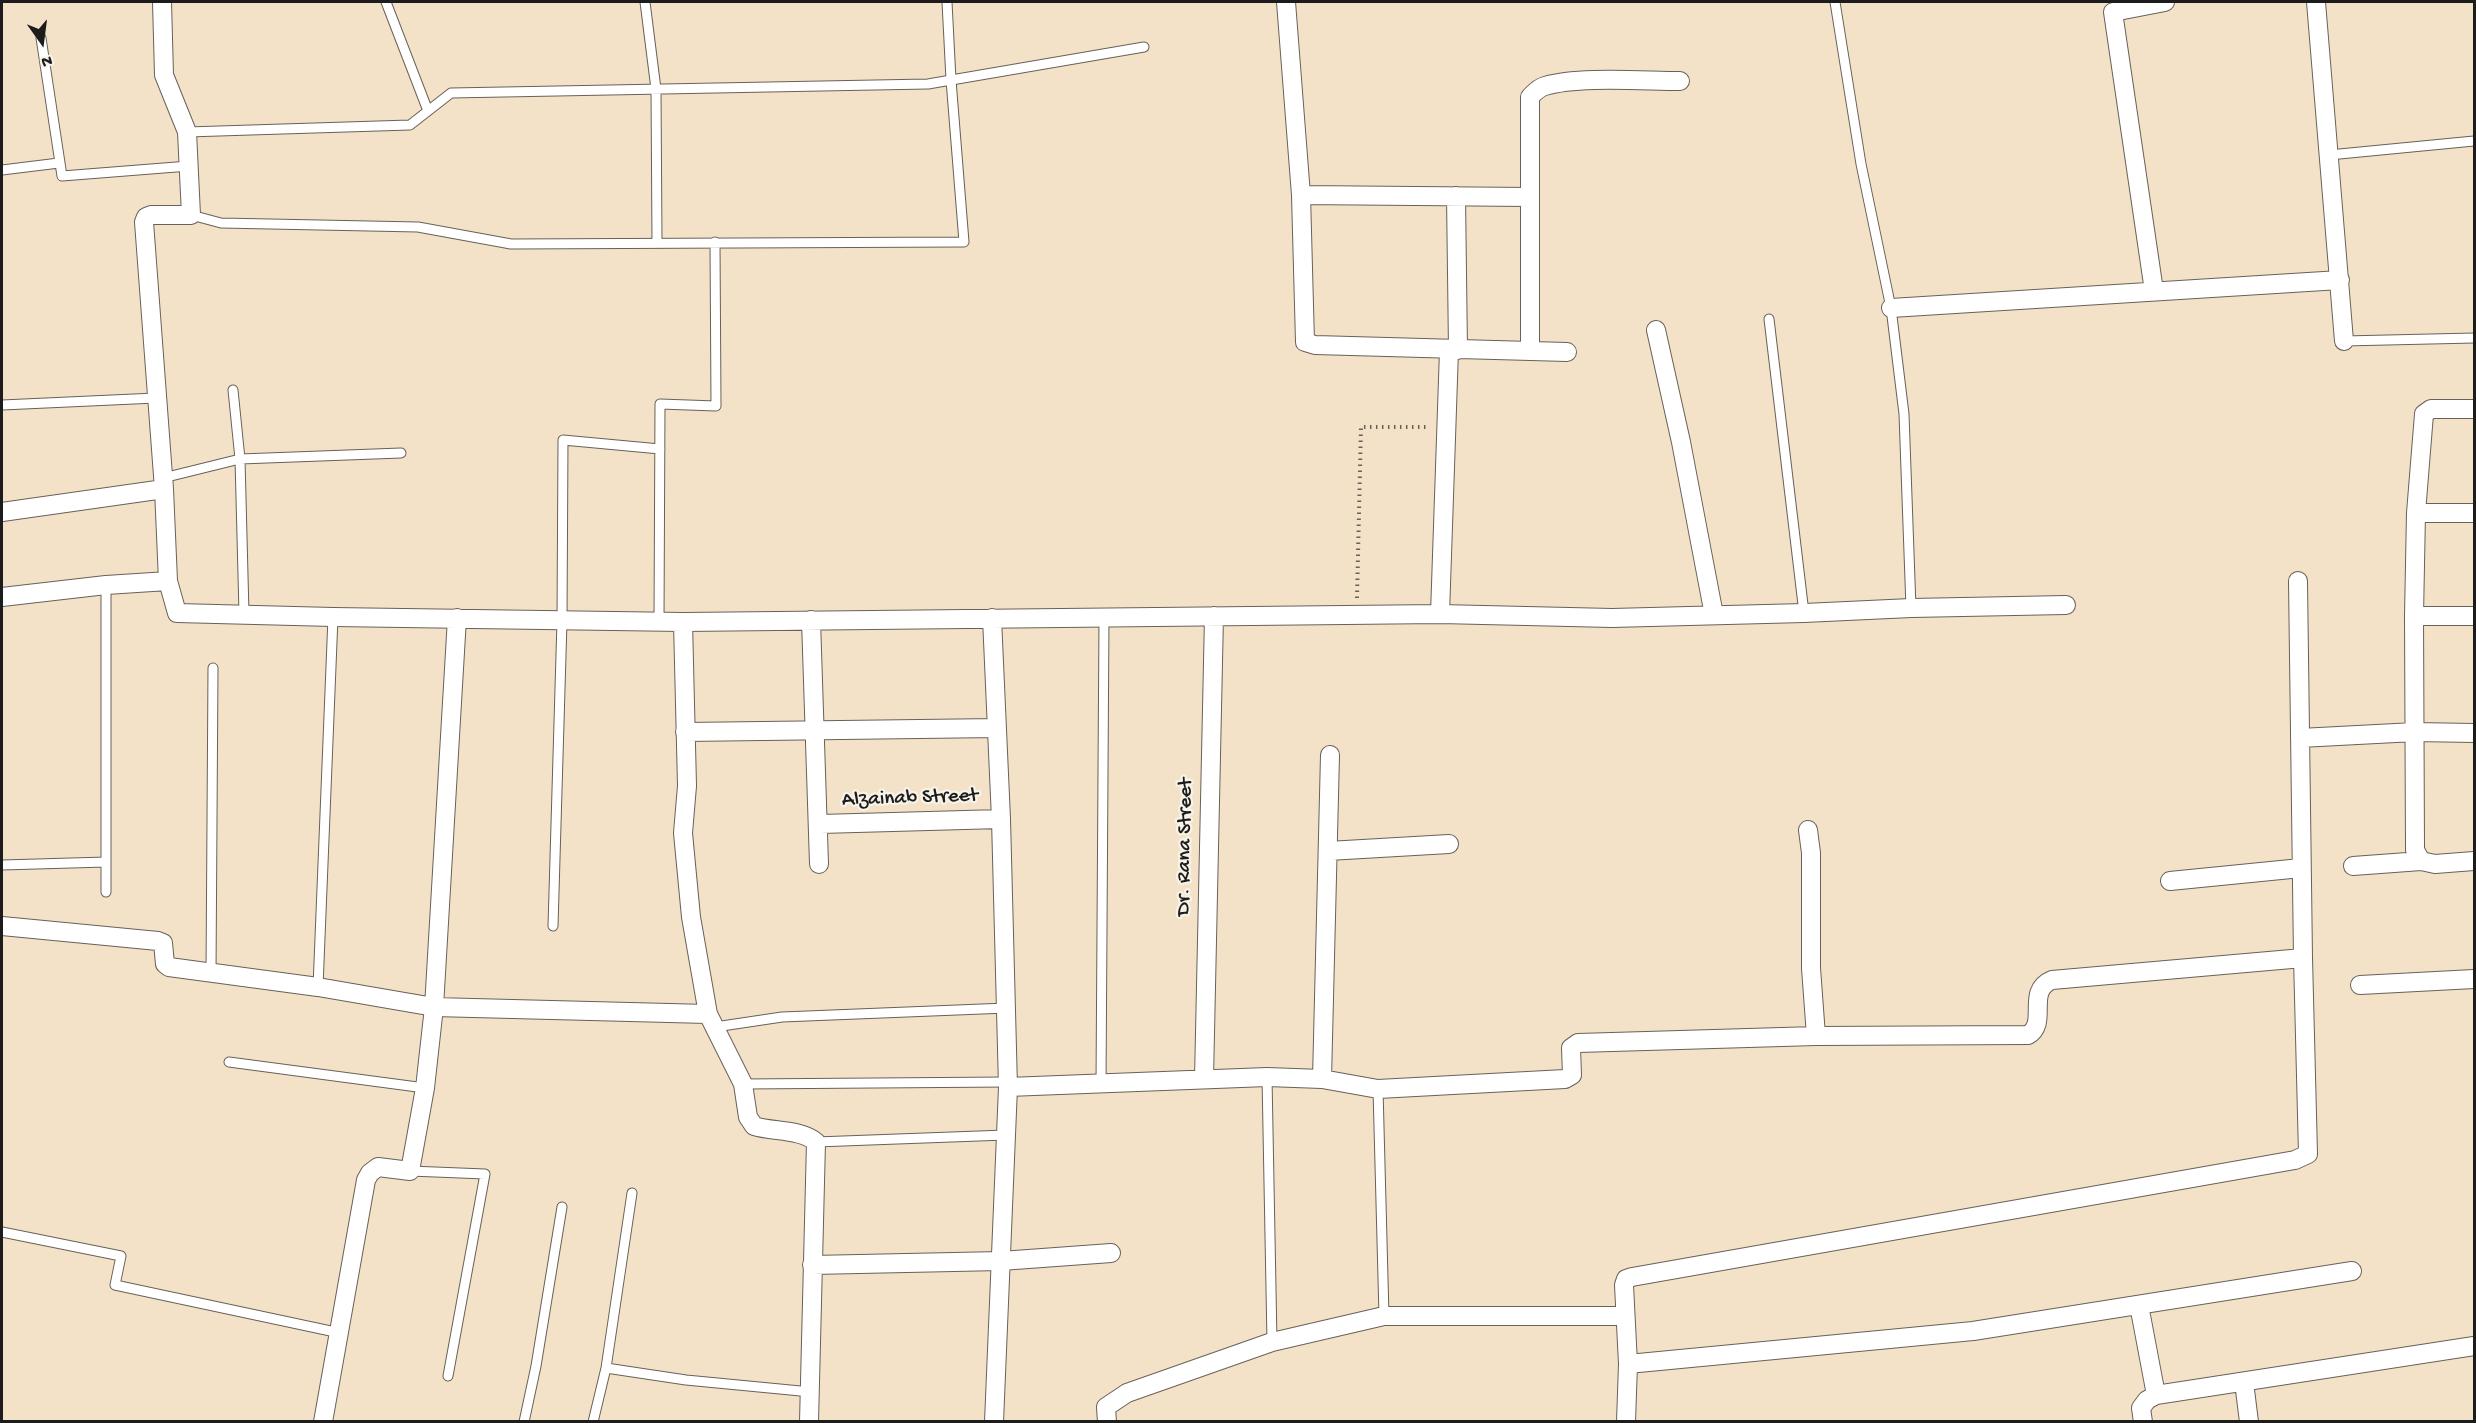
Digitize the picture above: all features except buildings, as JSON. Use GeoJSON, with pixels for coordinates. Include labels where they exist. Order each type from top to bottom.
{"type":"FeatureCollection","features":[{"type":"Feature","properties":{"kind":"street"},"geometry":{"type":"LineString","coordinates":[[162,2],[164,75],[187,132],[191,215],[151,215],[146,217],[144,222],[168,581],[177,613],[683,622],[1440,614],[1612,618],[1911,608],[2066,606]]}},
{"type":"Feature","properties":{"kind":"street"},"geometry":{"type":"LineString","coordinates":[[1286,2],[1301,195],[1305,342],[1315,345],[1567,352]]}},
{"type":"Feature","properties":{"kind":"street"},"geometry":{"type":"LineString","coordinates":[[2154,291],[2113,12],[2165,2]]}},
{"type":"Feature","properties":{"kind":"street"},"geometry":{"type":"LineString","coordinates":[[2316,2],[2344,340]]}},
{"type":"Feature","properties":{"kind":"street"},"geometry":{"type":"LineString","coordinates":[[1530,351],[1530,97],[1537,89],[1548,85],[1580,81],[1680,81]]}},
{"type":"Feature","properties":{"kind":"street"},"geometry":{"type":"LineString","coordinates":[[1301,195],[1530,198]]}},
{"type":"Feature","properties":{"kind":"street"},"geometry":{"type":"LineString","coordinates":[[1440,614],[1447,427],[1454,350],[1456,196]]}},
{"type":"Feature","properties":{"kind":"street"},"geometry":{"type":"LineString","coordinates":[[1891,308],[2340,280]]}},
{"type":"Feature","properties":{"kind":"street"},"geometry":{"type":"LineString","coordinates":[[1656,330],[1681,442],[1714,615]]}},
{"type":"Feature","properties":{"kind":"street"},"geometry":{"type":"LineString","coordinates":[[2421,861],[2415,850],[2414,616],[2416,513],[2424,414],[2431,409],[2475,409]]}},
{"type":"Feature","properties":{"kind":"street"},"geometry":{"type":"LineString","coordinates":[[2,512],[163,483]]}},
{"type":"Feature","properties":{"kind":"street"},"geometry":{"type":"LineString","coordinates":[[2416,513],[2475,513]]}},
{"type":"Feature","properties":{"kind":"street"},"geometry":{"type":"LineString","coordinates":[[2,597],[105,585],[168,581]]}},
{"type":"Feature","properties":{"kind":"street"},"geometry":{"type":"LineString","coordinates":[[1626,1422],[1628,1364],[1624,1285],[1626,1279],[2295,1160],[2308,1154],[2302,958],[2298,581]]}},
{"type":"Feature","properties":{"kind":"street","name":"Dr. Rana Street"},"geometry":{"type":"LineString","coordinates":[[1204,1079],[1214,616]]}},
{"type":"Feature","properties":{"kind":"street"},"geometry":{"type":"LineString","coordinates":[[2414,616],[2475,616]]}},
{"type":"Feature","properties":{"kind":"street"},"geometry":{"type":"LineString","coordinates":[[323,1422],[366,1180],[370,1173],[378,1167],[410,1171],[425,1088],[434,1007],[457,618]]}},
{"type":"Feature","properties":{"kind":"street"},"geometry":{"type":"LineString","coordinates":[[992,618],[1002,819],[1007,1008],[1006,1135],[994,1422]]}},
{"type":"Feature","properties":{"kind":"street"},"geometry":{"type":"LineString","coordinates":[[811,620],[820,824],[819,864]]}},
{"type":"Feature","properties":{"kind":"street"},"geometry":{"type":"LineString","coordinates":[[683,622],[687,786],[684,833],[691,917],[712,1020],[743,1084],[748,1117],[754,1126],[804,1136],[816,1142],[809,1422]]}},
{"type":"Feature","properties":{"kind":"street"},"geometry":{"type":"LineString","coordinates":[[685,732],[998,728]]}},
{"type":"Feature","properties":{"kind":"street"},"geometry":{"type":"LineString","coordinates":[[2300,738],[2415,732],[2475,733]]}},
{"type":"Feature","properties":{"kind":"street"},"geometry":{"type":"LineString","coordinates":[[1322,1079],[1330,754]]}},
{"type":"Feature","properties":{"kind":"street","name":"Alzainab Street"},"geometry":{"type":"LineString","coordinates":[[820,824],[1002,819]]}},
{"type":"Feature","properties":{"kind":"street"},"geometry":{"type":"LineString","coordinates":[[1808,830],[1811,853],[1811,968],[1816,1036]]}},
{"type":"Feature","properties":{"kind":"street"},"geometry":{"type":"LineString","coordinates":[[1328,851],[1449,844]]}},
{"type":"Feature","properties":{"kind":"street"},"geometry":{"type":"LineString","coordinates":[[2353,866],[2421,861],[2435,864],[2475,861]]}},
{"type":"Feature","properties":{"kind":"street"},"geometry":{"type":"LineString","coordinates":[[2170,881],[2301,868]]}},
{"type":"Feature","properties":{"kind":"street"},"geometry":{"type":"LineString","coordinates":[[2,926],[158,941],[163,944],[165,964],[169,967],[318,987],[434,1007],[712,1020]]}},
{"type":"Feature","properties":{"kind":"street"},"geometry":{"type":"LineString","coordinates":[[1007,1085],[1101,1085],[1267,1077],[1322,1079],[1378,1089],[1565,1080],[1572,1075],[1571,1048],[1578,1043],[1816,1036],[2028,1035],[2034,1032],[2036,1025],[2039,989],[2052,980],[2302,958]]}},
{"type":"Feature","properties":{"kind":"street"},"geometry":{"type":"LineString","coordinates":[[2360,985],[2475,979]]}},
{"type":"Feature","properties":{"kind":"street"},"geometry":{"type":"LineString","coordinates":[[812,1265],[1001,1261],[1111,1254]]}},
{"type":"Feature","properties":{"kind":"street"},"geometry":{"type":"LineString","coordinates":[[1628,1364],[1973,1330],[2352,1271]]}},
{"type":"Feature","properties":{"kind":"street"},"geometry":{"type":"LineString","coordinates":[[2139,1305],[2156,1395]]}},
{"type":"Feature","properties":{"kind":"street"},"geometry":{"type":"LineString","coordinates":[[1107,1422],[1106,1407],[1127,1393],[1272,1342],[1384,1316],[1625,1316]]}},
{"type":"Feature","properties":{"kind":"street"},"geometry":{"type":"LineString","coordinates":[[2143,1422],[2141,1408],[2147,1400],[2156,1395],[2475,1346]]}},
{"type":"Feature","properties":{"kind":"street"},"geometry":{"type":"LineString","coordinates":[[2244,1382],[2249,1422]]}},
{"type":"Feature","properties":{"kind":"lane"},"geometry":{"type":"LineString","coordinates":[[386,2],[428,111]]}},
{"type":"Feature","properties":{"kind":"lane"},"geometry":{"type":"LineString","coordinates":[[645,2],[656,89],[657,243]]}},
{"type":"Feature","properties":{"kind":"lane"},"geometry":{"type":"LineString","coordinates":[[191,215],[221,223],[418,227],[510,244],[964,242],[947,2]]}},
{"type":"Feature","properties":{"kind":"lane"},"geometry":{"type":"LineString","coordinates":[[1835,2],[1861,164],[1891,308],[1904,414],[1911,608]]}},
{"type":"Feature","properties":{"kind":"lane"},"geometry":{"type":"LineString","coordinates":[[40,38],[59,163],[64,177],[189,166]]}},
{"type":"Feature","properties":{"kind":"lane"},"geometry":{"type":"LineString","coordinates":[[187,132],[410,125],[451,93],[928,84],[1144,47]]}},
{"type":"Feature","properties":{"kind":"lane"},"geometry":{"type":"LineString","coordinates":[[2329,155],[2475,141]]}},
{"type":"Feature","properties":{"kind":"lane"},"geometry":{"type":"LineString","coordinates":[[2,170],[59,163]]}},
{"type":"Feature","properties":{"kind":"lane"},"geometry":{"type":"LineString","coordinates":[[660,621],[660,404],[716,406],[715,242]]}},
{"type":"Feature","properties":{"kind":"lane"},"geometry":{"type":"LineString","coordinates":[[1769,319],[1804,613]]}},
{"type":"Feature","properties":{"kind":"lane"},"geometry":{"type":"LineString","coordinates":[[2344,340],[2475,338]]}},
{"type":"Feature","properties":{"kind":"lane"},"geometry":{"type":"LineString","coordinates":[[233,390],[240,459],[244,614]]}},
{"type":"Feature","properties":{"kind":"lane"},"geometry":{"type":"LineString","coordinates":[[2,405],[156,398]]}},
{"type":"Feature","properties":{"kind":"lane"},"geometry":{"type":"LineString","coordinates":[[553,926],[562,621],[563,440],[660,449]]}},
{"type":"Feature","properties":{"kind":"lane"},"geometry":{"type":"LineString","coordinates":[[163,483],[240,459],[401,453]]}},
{"type":"Feature","properties":{"kind":"lane"},"geometry":{"type":"LineString","coordinates":[[105,585],[106,892]]}},
{"type":"Feature","properties":{"kind":"lane"},"geometry":{"type":"LineString","coordinates":[[318,987],[333,617]]}},
{"type":"Feature","properties":{"kind":"lane"},"geometry":{"type":"LineString","coordinates":[[1101,1085],[1104,617]]}},
{"type":"Feature","properties":{"kind":"lane"},"geometry":{"type":"LineString","coordinates":[[211,973],[213,668]]}},
{"type":"Feature","properties":{"kind":"lane"},"geometry":{"type":"LineString","coordinates":[[2,865],[106,862]]}},
{"type":"Feature","properties":{"kind":"lane"},"geometry":{"type":"LineString","coordinates":[[712,1020],[1007,1008]]}},
{"type":"Feature","properties":{"kind":"lane"},"geometry":{"type":"LineString","coordinates":[[229,1062],[425,1088]]}},
{"type":"Feature","properties":{"kind":"lane"},"geometry":{"type":"LineString","coordinates":[[1267,1077],[1272,1342]]}},
{"type":"Feature","properties":{"kind":"lane"},"geometry":{"type":"LineString","coordinates":[[743,1084],[1007,1085]]}},
{"type":"Feature","properties":{"kind":"lane"},"geometry":{"type":"LineString","coordinates":[[1378,1089],[1384,1316]]}},
{"type":"Feature","properties":{"kind":"lane"},"geometry":{"type":"LineString","coordinates":[[816,1142],[1006,1135]]}},
{"type":"Feature","properties":{"kind":"lane"},"geometry":{"type":"LineString","coordinates":[[410,1171],[485,1174],[448,1376]]}},
{"type":"Feature","properties":{"kind":"lane"},"geometry":{"type":"LineString","coordinates":[[593,1422],[606,1368],[632,1193]]}},
{"type":"Feature","properties":{"kind":"lane"},"geometry":{"type":"LineString","coordinates":[[524,1422],[536,1366],[562,1207]]}},
{"type":"Feature","properties":{"kind":"lane"},"geometry":{"type":"LineString","coordinates":[[2,1232],[121,1256],[115,1285],[340,1333]]}},
{"type":"Feature","properties":{"kind":"lane"},"geometry":{"type":"LineString","coordinates":[[606,1368],[686,1380],[811,1392]]}},
{"type":"Feature","properties":{"kind":"path"},"geometry":{"type":"LineString","coordinates":[[1357,615],[1361,427],[1447,427]]}}]}
